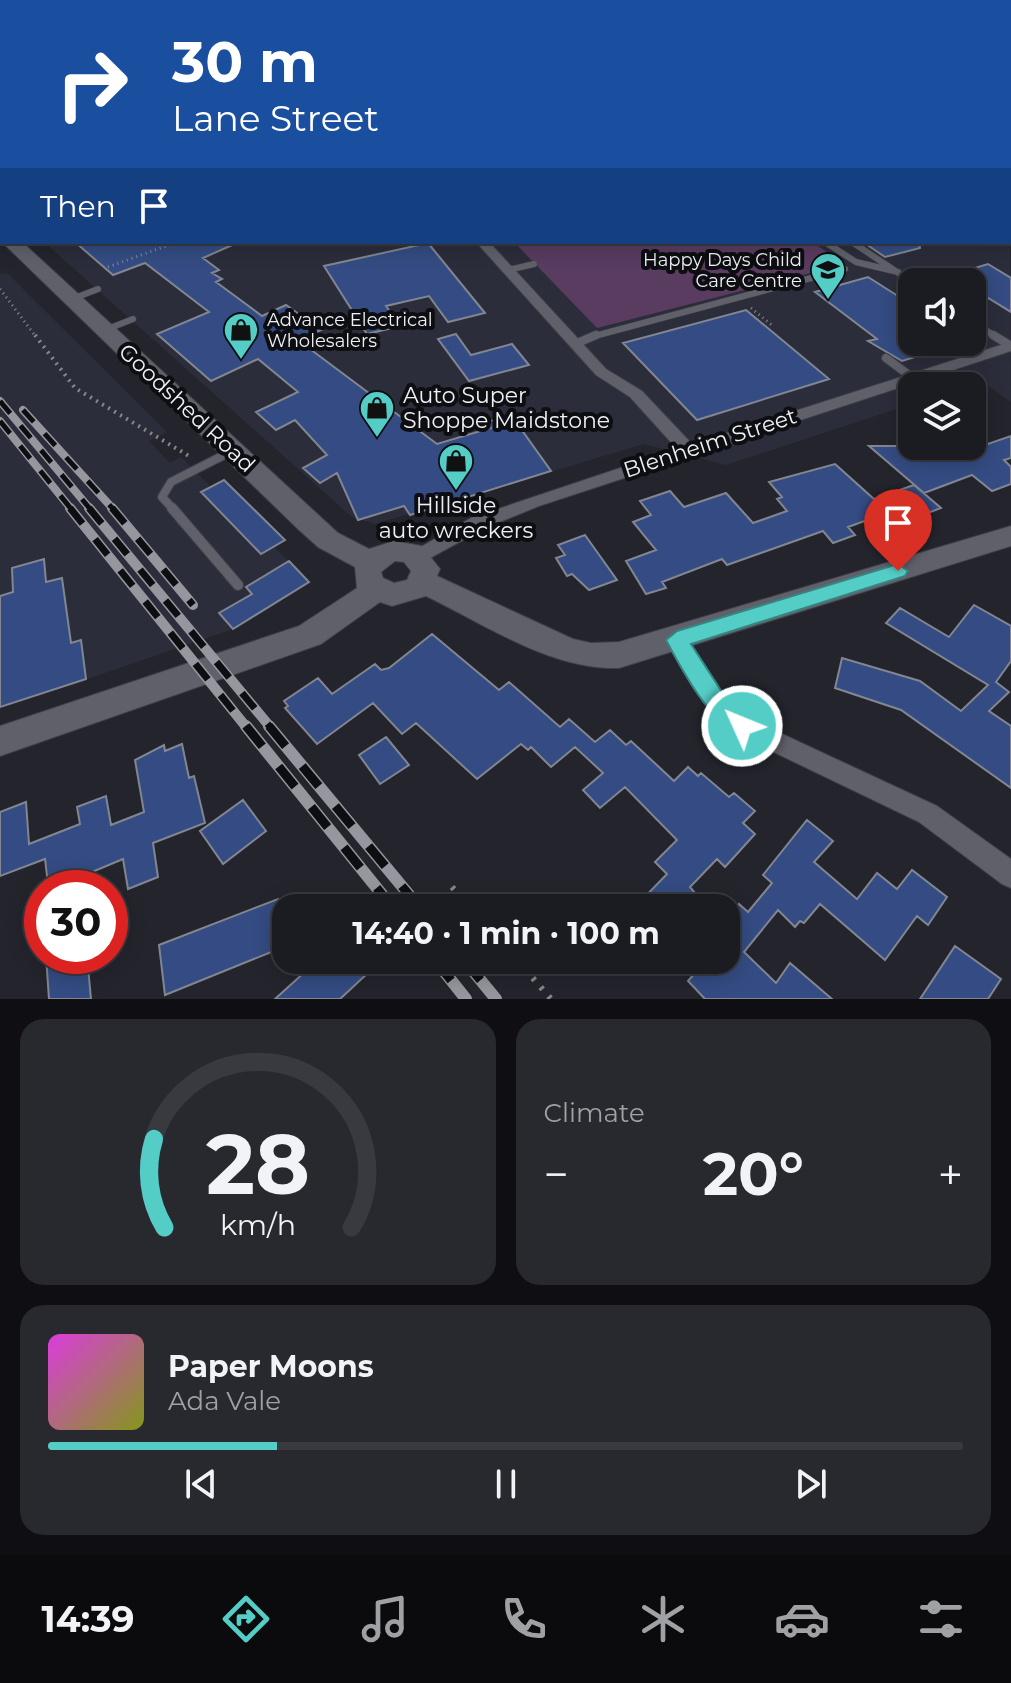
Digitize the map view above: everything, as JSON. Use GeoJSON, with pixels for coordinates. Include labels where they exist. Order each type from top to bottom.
{"type":"FeatureCollection","features":[{"type":"Feature","properties":{"kind":"street","name":"Goodshed Road"},"geometry":{"type":"LineString","coordinates":[[13,244],[328,540],[373,577]]}},
{"type":"Feature","properties":{"kind":"street"},"geometry":{"type":"LineString","coordinates":[[484,244],[601,372],[636,394],[688,450]]}},
{"type":"Feature","properties":{"kind":"street","name":"Blenheim Street"},"geometry":{"type":"LineString","coordinates":[[931,372],[1010,346]]}},
{"type":"Feature","properties":{"kind":"street","name":"Blenheim Street"},"geometry":{"type":"LineString","coordinates":[[421,570],[478,523],[688,450],[898,383]]}},
{"type":"Feature","properties":{"kind":"street"},"geometry":{"type":"LineString","coordinates":[[0,741],[310,635],[373,577],[394,551],[421,570],[567,650],[591,656],[619,655],[677,640],[1011,536]]}},
{"type":"Feature","properties":{"kind":"street"},"geometry":{"type":"LineString","coordinates":[[373,577],[401,595],[421,570]]}},
{"type":"Feature","properties":{"kind":"street"},"geometry":{"type":"LineString","coordinates":[[677,640],[712,696],[742,726],[928,814],[1011,875]]}},
{"type":"Feature","properties":{"kind":"lane"},"geometry":{"type":"LineString","coordinates":[[828,244],[856,262],[898,272]]}},
{"type":"Feature","properties":{"kind":"lane"},"geometry":{"type":"LineString","coordinates":[[855,244],[898,272]]}},
{"type":"Feature","properties":{"kind":"lane"},"geometry":{"type":"LineString","coordinates":[[508,270],[534,264]]}},
{"type":"Feature","properties":{"kind":"lane"},"geometry":{"type":"LineString","coordinates":[[575,344],[601,333],[845,269]]}},
{"type":"Feature","properties":{"kind":"lane"},"geometry":{"type":"LineString","coordinates":[[72,299],[98,289]]}},
{"type":"Feature","properties":{"kind":"lane"},"geometry":{"type":"LineString","coordinates":[[105,330],[133,319]]}},
{"type":"Feature","properties":{"kind":"lane"},"geometry":{"type":"LineString","coordinates":[[986,331],[1010,346]]}},
{"type":"Feature","properties":{"kind":"lane"},"geometry":{"type":"LineString","coordinates":[[886,358],[905,372]]}},
{"type":"Feature","properties":{"kind":"lane"},"geometry":{"type":"LineString","coordinates":[[233,450],[171,482],[162,497],[238,585]]}},
{"type":"Feature","properties":{"kind":"path"},"geometry":{"type":"LineString","coordinates":[[108,267],[171,244]]}},
{"type":"Feature","properties":{"kind":"path"},"geometry":{"type":"LineString","coordinates":[[0,289],[75,388],[188,454],[201,467]]}},
{"type":"Feature","properties":{"kind":"path"},"geometry":{"type":"LineString","coordinates":[[452,887],[458,894]]}},
{"type":"Feature","properties":{"kind":"path"},"geometry":{"type":"LineString","coordinates":[[529,974],[551,999]]}},
{"type":"Feature","properties":{"kind":"shaded area"},"geometry":{"type":"Polygon","coordinates":[[[46,244],[1010,244],[1011,402],[986,384],[986,372],[898,372],[898,409],[726,465],[644,444],[375,524],[352,517],[46,244]]]}},
{"type":"Feature","properties":{"kind":"shaded area"},"geometry":{"type":"Polygon","coordinates":[[[516,244],[815,244],[845,264],[597,328],[516,244]]]}},
{"type":"Feature","properties":{"kind":"shaded area"},"geometry":{"type":"Polygon","coordinates":[[[7,273],[167,432],[149,441],[167,460],[170,463],[181,457],[211,487],[224,480],[285,540],[274,547],[309,582],[233,629],[0,709],[0,274],[7,273]]]}},
{"type":"Feature","properties":{"kind":"building"},"geometry":{"type":"Polygon","coordinates":[[[77,244],[234,244],[203,258],[219,270],[212,273],[222,279],[216,282],[262,316],[286,305],[321,330],[298,340],[437,444],[491,428],[487,422],[511,415],[551,471],[410,515],[404,506],[358,520],[337,473],[320,483],[303,468],[327,455],[295,420],[276,430],[256,412],[298,392],[258,359],[211,381],[157,334],[209,312],[145,263],[113,275],[77,244]]]}},
{"type":"Feature","properties":{"kind":"building"},"geometry":{"type":"Polygon","coordinates":[[[429,244],[485,313],[448,322],[429,296],[386,306],[400,326],[367,334],[324,266],[429,244]]]}},
{"type":"Feature","properties":{"kind":"building"},"geometry":{"type":"Polygon","coordinates":[[[866,244],[919,244],[920,248],[885,257],[866,244]]]}},
{"type":"Feature","properties":{"kind":"building"},"geometry":{"type":"Polygon","coordinates":[[[988,264],[1011,278],[1011,312],[986,297],[986,268],[975,268],[988,264]]]}},
{"type":"Feature","properties":{"kind":"building"},"geometry":{"type":"Polygon","coordinates":[[[868,277],[898,296],[898,356],[918,356],[902,361],[868,341],[877,339],[815,292],[868,277]]]}},
{"type":"Feature","properties":{"kind":"building"},"geometry":{"type":"Polygon","coordinates":[[[746,310],[829,379],[697,420],[623,343],[746,310]]]}},
{"type":"Feature","properties":{"kind":"building"},"geometry":{"type":"Polygon","coordinates":[[[456,334],[471,355],[512,344],[529,365],[469,381],[438,339],[456,334]]]}},
{"type":"Feature","properties":{"kind":"building"},"geometry":{"type":"Polygon","coordinates":[[[1011,436],[1011,458],[1004,460],[1011,467],[1011,484],[992,491],[972,475],[924,493],[869,446],[898,446],[898,460],[986,460],[986,442],[1011,436]]]}},
{"type":"Feature","properties":{"kind":"building"},"geometry":{"type":"Polygon","coordinates":[[[835,464],[874,499],[914,485],[941,508],[907,521],[895,510],[848,527],[855,535],[833,543],[823,531],[727,565],[722,559],[662,582],[666,588],[646,594],[626,561],[656,550],[633,522],[651,515],[640,501],[670,491],[684,507],[726,493],[753,523],[787,511],[777,499],[782,497],[769,482],[835,464]]]}},
{"type":"Feature","properties":{"kind":"building"},"geometry":{"type":"Polygon","coordinates":[[[224,480],[285,540],[261,554],[201,492],[224,480]]]}},
{"type":"Feature","properties":{"kind":"building"},"geometry":{"type":"Polygon","coordinates":[[[585,535],[617,580],[589,590],[572,574],[567,576],[556,558],[565,555],[558,545],[585,535]]]}},
{"type":"Feature","properties":{"kind":"building"},"geometry":{"type":"Polygon","coordinates":[[[44,559],[46,582],[62,578],[71,643],[81,640],[86,679],[0,707],[0,596],[13,592],[12,568],[44,559]]]}},
{"type":"Feature","properties":{"kind":"building"},"geometry":{"type":"Polygon","coordinates":[[[289,561],[309,582],[233,629],[219,613],[252,594],[246,587],[289,561]]]}},
{"type":"Feature","properties":{"kind":"building"},"geometry":{"type":"Polygon","coordinates":[[[974,605],[1011,626],[1011,661],[996,682],[1009,692],[989,711],[1011,726],[1011,788],[901,710],[835,688],[842,658],[920,681],[961,711],[988,685],[886,623],[900,608],[949,637],[974,605]]]}},
{"type":"Feature","properties":{"kind":"building"},"geometry":{"type":"Polygon","coordinates":[[[432,634],[499,690],[509,682],[560,727],[569,719],[595,742],[610,730],[626,745],[631,741],[674,781],[688,767],[698,776],[701,773],[729,797],[734,793],[755,811],[743,823],[755,834],[725,867],[717,859],[690,887],[696,894],[648,894],[667,874],[655,862],[677,840],[625,787],[600,808],[583,790],[603,773],[575,747],[551,767],[531,747],[528,750],[521,744],[477,779],[416,723],[402,734],[373,703],[317,744],[285,708],[288,706],[284,701],[318,678],[332,694],[375,664],[381,670],[389,668],[432,634]]]}},
{"type":"Feature","properties":{"kind":"building"},"geometry":{"type":"Polygon","coordinates":[[[386,737],[409,765],[380,784],[359,755],[386,737]]]}},
{"type":"Feature","properties":{"kind":"building"},"geometry":{"type":"Polygon","coordinates":[[[182,744],[189,778],[194,776],[205,823],[153,843],[158,877],[128,889],[128,870],[125,870],[123,859],[97,870],[46,870],[45,859],[0,876],[0,812],[26,802],[29,844],[80,824],[77,807],[106,796],[111,825],[144,812],[135,760],[164,745],[165,751],[182,744]]]}},
{"type":"Feature","properties":{"kind":"building"},"geometry":{"type":"Polygon","coordinates":[[[243,800],[266,831],[223,864],[200,831],[243,800]]]}},
{"type":"Feature","properties":{"kind":"building"},"geometry":{"type":"Polygon","coordinates":[[[807,820],[833,841],[814,862],[857,899],[877,873],[897,889],[912,870],[947,897],[928,925],[917,916],[885,960],[820,904],[804,923],[800,921],[795,927],[778,910],[744,952],[776,983],[790,963],[832,999],[705,999],[688,981],[694,974],[740,974],[740,905],[748,912],[772,883],[763,875],[807,820]]]}},
{"type":"Feature","properties":{"kind":"building"},"geometry":{"type":"Polygon","coordinates":[[[272,901],[272,952],[165,995],[159,945],[272,901]]]}},
{"type":"Feature","properties":{"kind":"building"},"geometry":{"type":"Polygon","coordinates":[[[955,946],[1001,979],[988,999],[920,999],[955,946]]]}},
{"type":"Feature","properties":{"kind":"building"},"geometry":{"type":"Polygon","coordinates":[[[47,974],[89,974],[91,999],[49,999],[47,974]]]}},
{"type":"Feature","properties":{"kind":"building"},"geometry":{"type":"Polygon","coordinates":[[[303,974],[367,974],[340,999],[275,999],[303,974]]]}},
{"type":"Feature","properties":{"kind":"railway"},"geometry":{"type":"LineString","coordinates":[[0,401],[91,510]]}},
{"type":"Feature","properties":{"kind":"railway"},"geometry":{"type":"LineString","coordinates":[[23,410],[114,510]]}},
{"type":"Feature","properties":{"kind":"railway"},"geometry":{"type":"LineString","coordinates":[[0,421],[72,510]]}},
{"type":"Feature","properties":{"kind":"railway"},"geometry":{"type":"LineString","coordinates":[[70,508],[247,728]]}},
{"type":"Feature","properties":{"kind":"railway"},"geometry":{"type":"LineString","coordinates":[[89,508],[271,728]]}},
{"type":"Feature","properties":{"kind":"railway"},"geometry":{"type":"LineString","coordinates":[[112,508],[193,605]]}},
{"type":"Feature","properties":{"kind":"railway"},"geometry":{"type":"LineString","coordinates":[[246,726],[382,894]]}},
{"type":"Feature","properties":{"kind":"railway"},"geometry":{"type":"LineString","coordinates":[[269,726],[408,894]]}},
{"type":"Feature","properties":{"kind":"railway"},"geometry":{"type":"LineString","coordinates":[[446,974],[466,999]]}},
{"type":"Feature","properties":{"kind":"railway"},"geometry":{"type":"LineString","coordinates":[[475,974],[496,999]]}},
{"type":"Feature","properties":{"kind":"place","name":"Happy Days Child Care Centre"},"geometry":{"type":"Point","coordinates":[828,301]}},
{"type":"Feature","properties":{"kind":"place","name":"Advance Electrical Wholesalers"},"geometry":{"type":"Point","coordinates":[241,361]}},
{"type":"Feature","properties":{"kind":"place","name":"Auto Super Shoppe Maidstone"},"geometry":{"type":"Point","coordinates":[377,439]}},
{"type":"Feature","properties":{"kind":"place","name":"Hillside auto wreckers"},"geometry":{"type":"Point","coordinates":[456,492]}},
{"type":"Feature","properties":{"kind":"route"},"geometry":{"type":"LineString","coordinates":[[742,726],[725,713],[712,696],[677,640],[898,571]]}}]}
